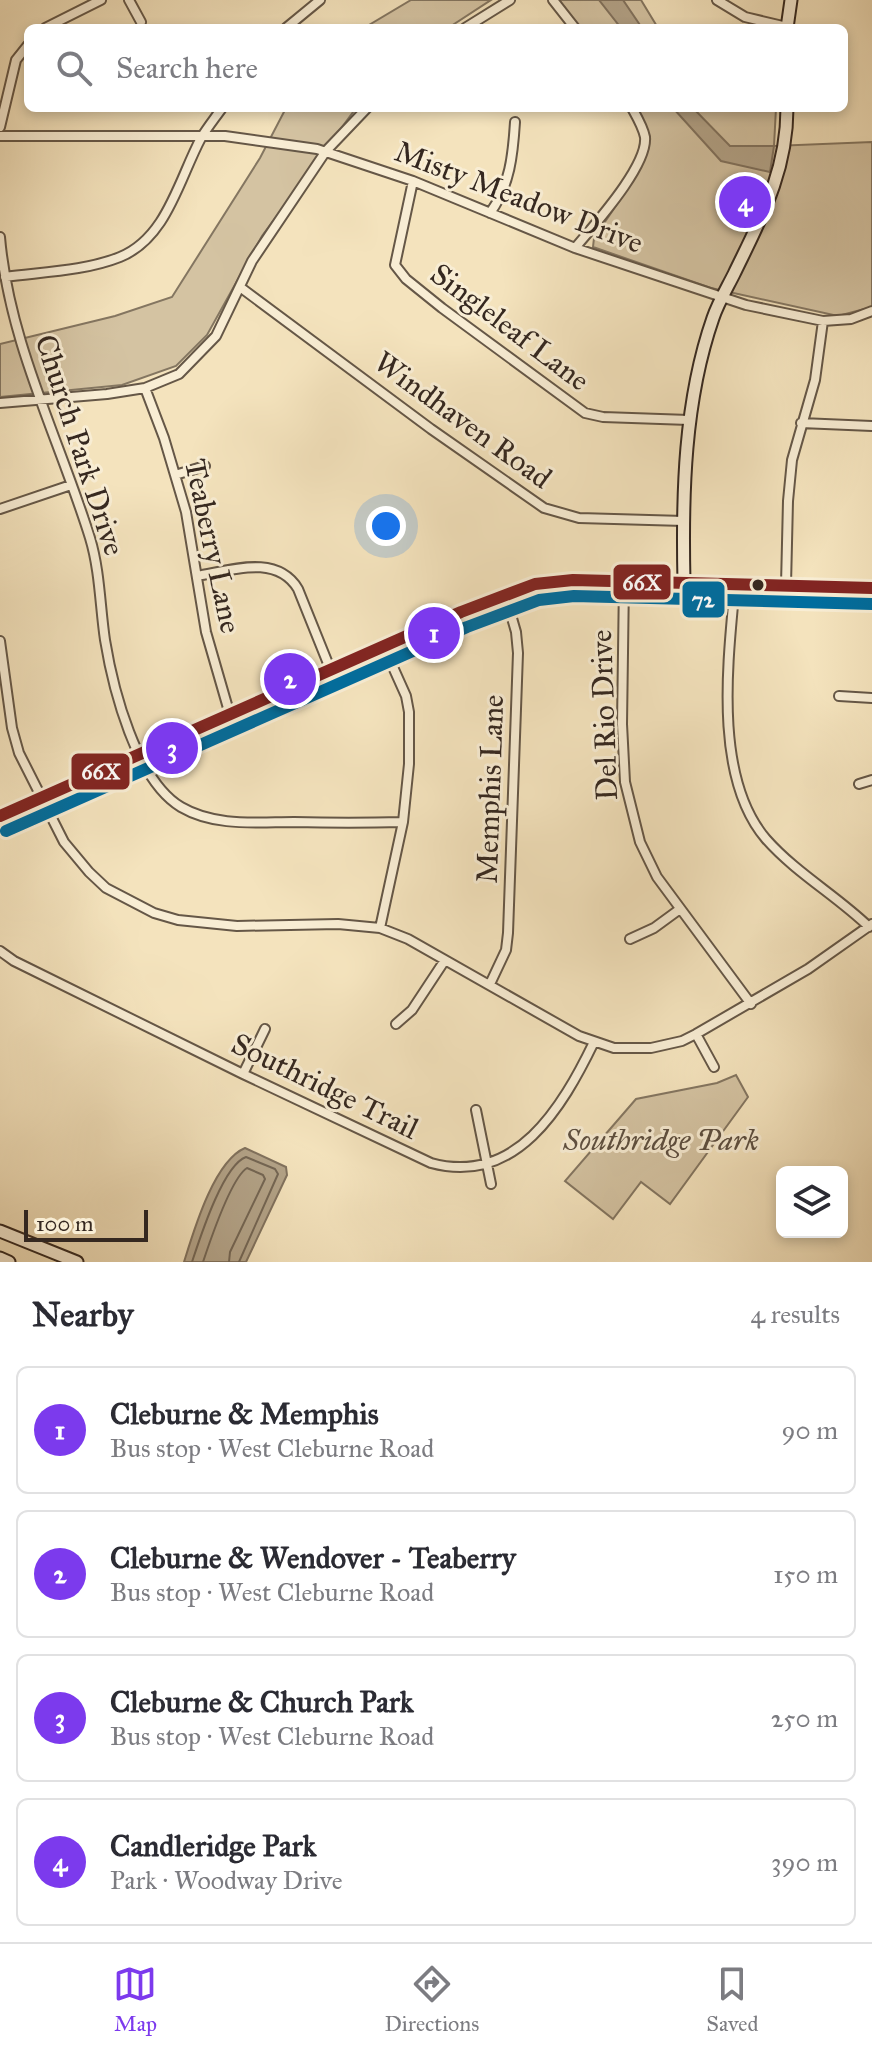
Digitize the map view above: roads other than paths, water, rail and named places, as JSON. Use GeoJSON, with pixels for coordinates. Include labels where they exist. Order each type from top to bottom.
{"type":"FeatureCollection","features":[{"type":"Feature","properties":{"kind":"street"},"geometry":{"type":"LineString","coordinates":[[53,24],[101,0]]}},
{"type":"Feature","properties":{"kind":"street"},"geometry":{"type":"LineString","coordinates":[[129,0],[141,22]]}},
{"type":"Feature","properties":{"kind":"street"},"geometry":{"type":"LineString","coordinates":[[291,24],[320,0]]}},
{"type":"Feature","properties":{"kind":"street"},"geometry":{"type":"LineString","coordinates":[[471,24],[510,0]]}},
{"type":"Feature","properties":{"kind":"street"},"geometry":{"type":"LineString","coordinates":[[553,0],[572,24]]}},
{"type":"Feature","properties":{"kind":"street"},"geometry":{"type":"LineString","coordinates":[[717,0],[745,17],[774,24]]}},
{"type":"Feature","properties":{"kind":"street"},"geometry":{"type":"LineString","coordinates":[[787,24],[791,0]]}},
{"type":"Feature","properties":{"kind":"street"},"geometry":{"type":"LineString","coordinates":[[0,127],[16,60],[24,50]]}},
{"type":"Feature","properties":{"kind":"street"},"geometry":{"type":"LineString","coordinates":[[5,277],[100,263],[118,258],[142,244],[161,222],[202,136],[219,112]]}},
{"type":"Feature","properties":{"kind":"street"},"geometry":{"type":"LineString","coordinates":[[0,403],[145,388],[167,381],[195,360],[216,336],[252,261],[326,151],[363,112]]}},
{"type":"Feature","properties":{"kind":"street"},"geometry":{"type":"LineString","coordinates":[[575,248],[623,188],[640,159],[645,136],[634,112]]}},
{"type":"Feature","properties":{"kind":"street"},"geometry":{"type":"LineString","coordinates":[[684,582],[689,420],[713,318],[775,189],[784,153],[787,112]]}},
{"type":"Feature","properties":{"kind":"street"},"geometry":{"type":"LineString","coordinates":[[490,213],[502,197],[509,171],[515,122]]}},
{"type":"Feature","properties":{"kind":"street","name":"Misty Meadow Drive"},"geometry":{"type":"LineString","coordinates":[[0,136],[202,136],[251,139],[326,151],[413,181],[575,248],[722,297],[823,321],[851,319],[872,311]]}},
{"type":"Feature","properties":{"kind":"street","name":"Singleleaf Lane"},"geometry":{"type":"LineString","coordinates":[[413,181],[395,265],[406,279],[585,413],[603,417],[689,420]]}},
{"type":"Feature","properties":{"kind":"street","name":"Church Park Drive"},"geometry":{"type":"LineString","coordinates":[[0,237],[18,336],[94,554],[110,668],[149,773],[168,797],[181,807],[212,819],[403,822]]}},
{"type":"Feature","properties":{"kind":"street","name":"Windhaven Road"},"geometry":{"type":"LineString","coordinates":[[240,287],[431,429],[544,508],[579,518],[684,521]]}},
{"type":"Feature","properties":{"kind":"street"},"geometry":{"type":"LineString","coordinates":[[786,585],[792,460],[815,380],[823,321]]}},
{"type":"Feature","properties":{"kind":"street","name":"Teaberry Lane"},"geometry":{"type":"LineString","coordinates":[[145,388],[186,512],[206,632],[230,715]]}},
{"type":"Feature","properties":{"kind":"street"},"geometry":{"type":"LineString","coordinates":[[801,423],[872,426]]}},
{"type":"Feature","properties":{"kind":"street"},"geometry":{"type":"LineString","coordinates":[[175,475],[205,466]]}},
{"type":"Feature","properties":{"kind":"street"},"geometry":{"type":"LineString","coordinates":[[0,509],[71,485]]}},
{"type":"Feature","properties":{"kind":"street"},"geometry":{"type":"LineString","coordinates":[[197,576],[268,567],[284,572],[298,589],[331,671]]}},
{"type":"Feature","properties":{"kind":"street"},"geometry":{"type":"LineString","coordinates":[[0,816],[505,594],[535,584],[624,581],[872,588]]}},
{"type":"Feature","properties":{"kind":"street","name":"Del Rio Drive"},"geometry":{"type":"LineString","coordinates":[[624,581],[622,724],[629,804],[648,861],[751,1004]]}},
{"type":"Feature","properties":{"kind":"street"},"geometry":{"type":"LineString","coordinates":[[0,641],[12,728],[19,753],[64,842],[106,888],[154,913],[178,920],[237,926],[338,924],[380,928],[408,939],[579,1036],[614,1048],[651,1048],[682,1041],[751,1004],[870,926],[767,840],[752,821],[739,796],[731,755],[729,702],[735,584]]}},
{"type":"Feature","properties":{"kind":"street","name":"Memphis Lane"},"geometry":{"type":"LineString","coordinates":[[490,984],[506,950],[508,933],[518,710],[516,632],[505,594]]}},
{"type":"Feature","properties":{"kind":"street"},"geometry":{"type":"LineString","coordinates":[[380,928],[403,822],[409,764],[409,712],[402,685],[384,647]]}},
{"type":"Feature","properties":{"kind":"street"},"geometry":{"type":"LineString","coordinates":[[839,696],[872,698]]}},
{"type":"Feature","properties":{"kind":"street"},"geometry":{"type":"LineString","coordinates":[[859,784],[872,780]]}},
{"type":"Feature","properties":{"kind":"street"},"geometry":{"type":"LineString","coordinates":[[630,939],[654,928],[680,909]]}},
{"type":"Feature","properties":{"kind":"street","name":"Southridge Trail"},"geometry":{"type":"LineString","coordinates":[[0,951],[14,961],[243,1074],[431,1163],[456,1168],[487,1164],[511,1154],[555,1110],[577,1077],[594,1042]]}},
{"type":"Feature","properties":{"kind":"street"},"geometry":{"type":"LineString","coordinates":[[396,1024],[412,1010],[445,960]]}},
{"type":"Feature","properties":{"kind":"street"},"geometry":{"type":"LineString","coordinates":[[243,1074],[265,1029]]}},
{"type":"Feature","properties":{"kind":"street"},"geometry":{"type":"LineString","coordinates":[[696,1034],[714,1067]]}},
{"type":"Feature","properties":{"kind":"street"},"geometry":{"type":"LineString","coordinates":[[476,1110],[491,1184]]}},
{"type":"Feature","properties":{"kind":"street"},"geometry":{"type":"LineString","coordinates":[[0,1231],[77,1262]]}},
{"type":"Feature","properties":{"kind":"street"},"geometry":{"type":"LineString","coordinates":[[0,1258],[9,1262]]}},
{"type":"Feature","properties":{"kind":"water"},"geometry":{"type":"Polygon","coordinates":[[[599,0],[623,0],[639,24],[618,24],[599,0]]]}},
{"type":"Feature","properties":{"kind":"water"},"geometry":{"type":"Polygon","coordinates":[[[677,112],[697,112],[730,146],[774,146],[770,172],[721,161],[677,112]]]}},
{"type":"Feature","properties":{"kind":"water"},"geometry":{"type":"Polygon","coordinates":[[[245,1148],[286,1167],[287,1175],[246,1262],[184,1262],[215,1181],[234,1155],[245,1148]]]}},
{"type":"Feature","properties":{"kind":"place","name":"Candleridge Park"},"geometry":{"type":"Point","coordinates":[745,202]}},
{"type":"Feature","properties":{"kind":"place","name":"Cleburne & Memphis"},"geometry":{"type":"Point","coordinates":[434,633]}},
{"type":"Feature","properties":{"kind":"place","name":"Cleburne & Wendover - Teaberry"},"geometry":{"type":"Point","coordinates":[290,679]}},
{"type":"Feature","properties":{"kind":"place","name":"Cleburne & Church Park"},"geometry":{"type":"Point","coordinates":[172,748]}},
{"type":"Feature","properties":{"kind":"park label","name":"Southridge Park"},"geometry":{"type":"Point","coordinates":[661,1140]}}]}
